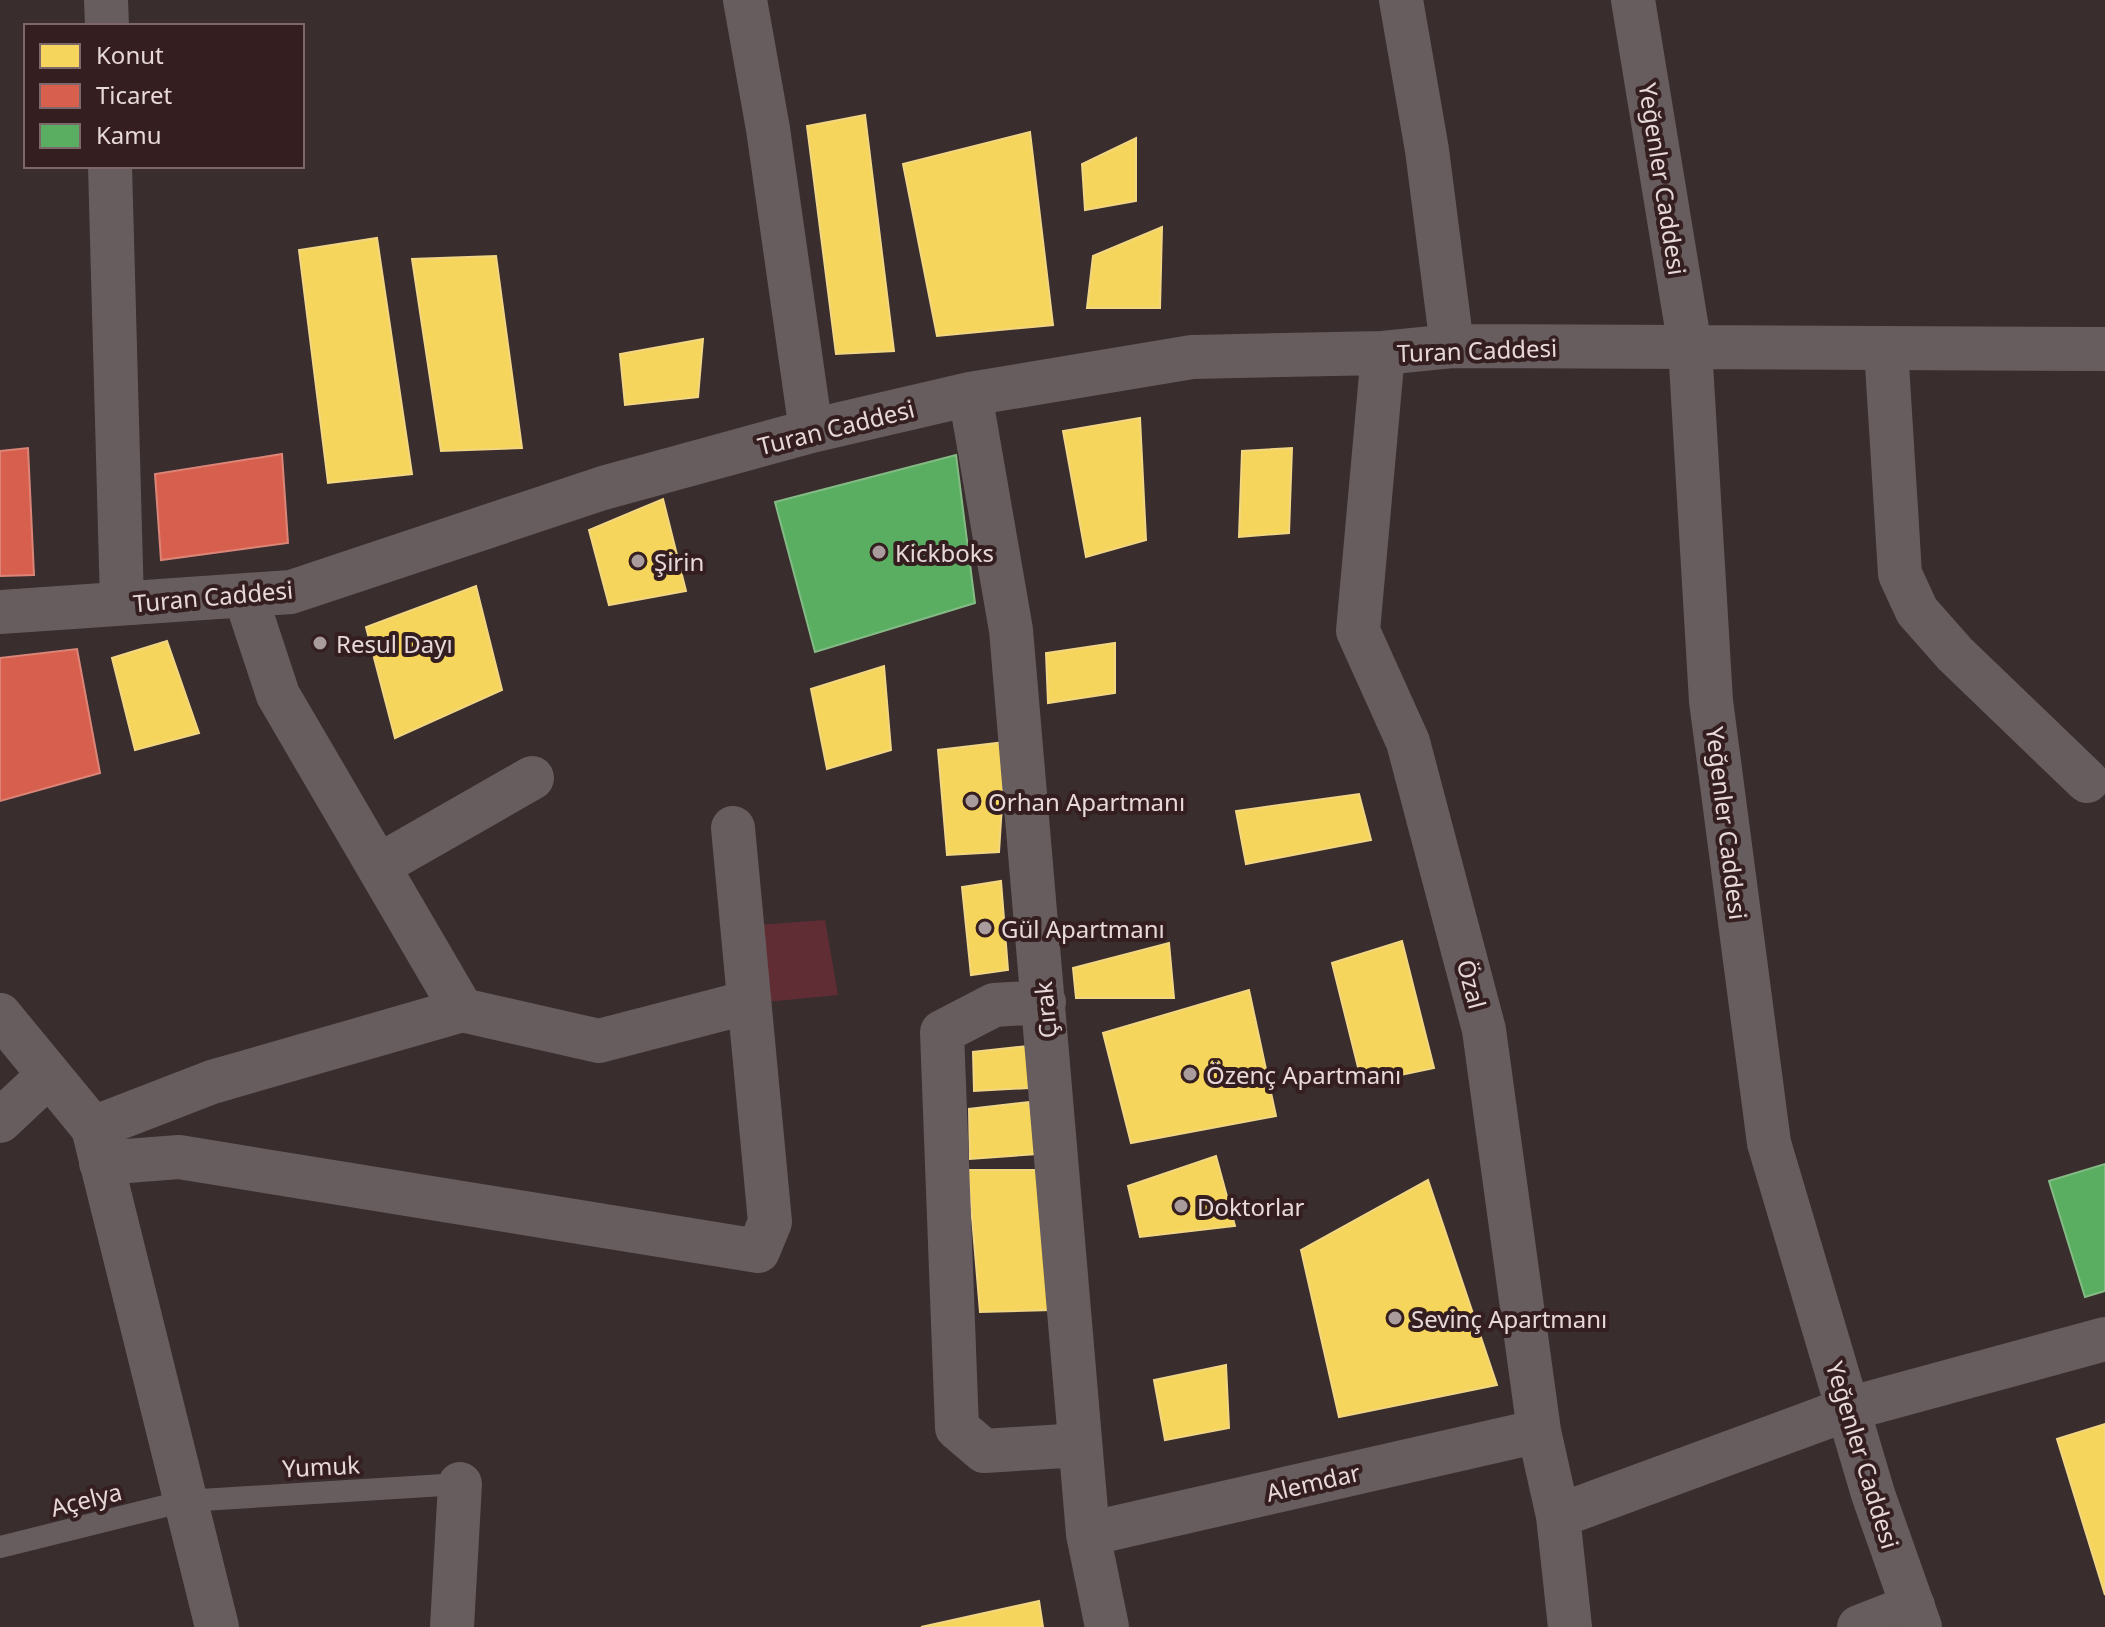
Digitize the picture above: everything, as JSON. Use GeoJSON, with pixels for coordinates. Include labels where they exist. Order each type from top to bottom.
{"type":"FeatureCollection","features":[{"type":"Feature","properties":{"kind":"street"},"geometry":{"type":"LineString","coordinates":[[106,0],[107,24]]}},
{"type":"Feature","properties":{"kind":"street"},"geometry":{"type":"LineString","coordinates":[[745,0],[768,129],[811,431]]}},
{"type":"Feature","properties":{"kind":"street"},"geometry":{"type":"LineString","coordinates":[[1401,0],[1427,150],[1452,346]]}},
{"type":"Feature","properties":{"kind":"street","name":"Yeğenler Caddesi"},"geometry":{"type":"LineString","coordinates":[[1633,0],[1690,347],[1711,701],[1769,1143],[1873,1494],[1916,1616]]}},
{"type":"Feature","properties":{"kind":"street"},"geometry":{"type":"LineString","coordinates":[[110,168],[122,603]]}},
{"type":"Feature","properties":{"kind":"street","name":"Turan Caddesi"},"geometry":{"type":"LineString","coordinates":[[0,612],[291,592],[603,488],[811,431],[970,394],[1192,357],[1383,353],[1452,346],[2105,349]]}},
{"type":"Feature","properties":{"kind":"street"},"geometry":{"type":"LineString","coordinates":[[1886,348],[1900,574],[1905,587],[1917,611],[1955,654],[2087,781]]}},
{"type":"Feature","properties":{"kind":"street","name":"Özal"},"geometry":{"type":"LineString","coordinates":[[1383,353],[1358,631],[1408,742],[1484,1030],[1539,1431],[1558,1516],[1570,1627]]}},
{"type":"Feature","properties":{"kind":"street","name":"Çırak"},"geometry":{"type":"LineString","coordinates":[[970,394],[1011,630],[1088,1534],[1107,1627]]}},
{"type":"Feature","properties":{"kind":"street"},"geometry":{"type":"LineString","coordinates":[[245,595],[278,695],[462,1010]]}},
{"type":"Feature","properties":{"kind":"street"},"geometry":{"type":"LineString","coordinates":[[378,866],[532,778]]}},
{"type":"Feature","properties":{"kind":"street"},"geometry":{"type":"LineString","coordinates":[[97,1146],[758,1251],[770,1222],[733,828]]}},
{"type":"Feature","properties":{"kind":"street"},"geometry":{"type":"LineString","coordinates":[[97,1146],[212,1082],[462,1010],[599,1041],[749,1002]]}},
{"type":"Feature","properties":{"kind":"street"},"geometry":{"type":"LineString","coordinates":[[1044,1002],[994,1005],[942,1032],[957,1428],[984,1451],[1080,1445]]}},
{"type":"Feature","properties":{"kind":"street"},"geometry":{"type":"LineString","coordinates":[[0,1015],[49,1075],[97,1146],[217,1627]]}},
{"type":"Feature","properties":{"kind":"street"},"geometry":{"type":"LineString","coordinates":[[0,1121],[49,1075]]}},
{"type":"Feature","properties":{"kind":"street"},"geometry":{"type":"LineString","coordinates":[[1558,1516],[1848,1409],[2105,1339]]}},
{"type":"Feature","properties":{"kind":"street","name":"Alemdar"},"geometry":{"type":"LineString","coordinates":[[1088,1534],[1539,1431]]}},
{"type":"Feature","properties":{"kind":"street"},"geometry":{"type":"LineString","coordinates":[[452,1627],[460,1484]]}},
{"type":"Feature","properties":{"kind":"street"},"geometry":{"type":"LineString","coordinates":[[1859,1627],[1916,1616]]}},
{"type":"Feature","properties":{"kind":"lane","name":"Yumuk"},"geometry":{"type":"LineString","coordinates":[[185,1501],[460,1484]]}},
{"type":"Feature","properties":{"kind":"lane","name":"Açelya"},"geometry":{"type":"LineString","coordinates":[[0,1547],[185,1501]]}},
{"type":"Feature","properties":{"kind":"shaded area"},"geometry":{"type":"Polygon","coordinates":[[[825,920],[838,995],[766,1002],[757,925],[825,920]]]}},
{"type":"Feature","properties":{"kind":"building: Konut"},"geometry":{"type":"Polygon","coordinates":[[[865,115],[894,351],[836,354],[807,126],[865,115]]]}},
{"type":"Feature","properties":{"kind":"building: Konut"},"geometry":{"type":"Polygon","coordinates":[[[1030,132],[1053,325],[937,336],[903,164],[1030,132]]]}},
{"type":"Feature","properties":{"kind":"building: Konut"},"geometry":{"type":"Polygon","coordinates":[[[1136,138],[1136,201],[1085,210],[1082,164],[1136,138]]]}},
{"type":"Feature","properties":{"kind":"building: Konut"},"geometry":{"type":"Polygon","coordinates":[[[1162,227],[1160,308],[1087,308],[1093,256],[1162,227]]]}},
{"type":"Feature","properties":{"kind":"building: Konut"},"geometry":{"type":"Polygon","coordinates":[[[377,238],[412,474],[328,483],[299,250],[377,238]]]}},
{"type":"Feature","properties":{"kind":"building: Konut"},"geometry":{"type":"Polygon","coordinates":[[[496,256],[522,448],[441,451],[412,259],[496,256]]]}},
{"type":"Feature","properties":{"kind":"building: Konut"},"geometry":{"type":"Polygon","coordinates":[[[703,339],[698,397],[625,405],[620,354],[703,339]]]}},
{"type":"Feature","properties":{"kind":"building: Konut"},"geometry":{"type":"Polygon","coordinates":[[[1140,418],[1146,540],[1086,557],[1063,431],[1140,418]]]}},
{"type":"Feature","properties":{"kind":"building: Konut"},"geometry":{"type":"Polygon","coordinates":[[[1292,448],[1289,533],[1239,537],[1242,451],[1292,448]]]}},
{"type":"Feature","properties":{"kind":"building: Konut","name":"Şirin"},"geometry":{"type":"Polygon","coordinates":[[[663,499],[686,591],[609,605],[589,530],[663,499]]]}},
{"type":"Feature","properties":{"kind":"building: Konut"},"geometry":{"type":"Polygon","coordinates":[[[476,586],[502,690],[395,738],[366,627],[476,586]]]}},
{"type":"Feature","properties":{"kind":"building: Konut"},"geometry":{"type":"Polygon","coordinates":[[[167,641],[199,733],[135,750],[112,658],[167,641]]]}},
{"type":"Feature","properties":{"kind":"building: Konut"},"geometry":{"type":"Polygon","coordinates":[[[1115,643],[1115,693],[1048,703],[1046,653],[1115,643]]]}},
{"type":"Feature","properties":{"kind":"building: Konut"},"geometry":{"type":"Polygon","coordinates":[[[884,666],[891,750],[827,769],[811,689],[884,666]]]}},
{"type":"Feature","properties":{"kind":"building: Konut","name":"Orhan Apartmanı"},"geometry":{"type":"Polygon","coordinates":[[[1006,742],[999,852],[947,855],[938,750],[1006,742]]]}},
{"type":"Feature","properties":{"kind":"building: Konut"},"geometry":{"type":"Polygon","coordinates":[[[1359,794],[1371,840],[1246,864],[1236,811],[1359,794]]]}},
{"type":"Feature","properties":{"kind":"building: Konut","name":"Gül Apartmanı"},"geometry":{"type":"Polygon","coordinates":[[[1001,881],[1008,970],[971,975],[962,887],[1001,881]]]}},
{"type":"Feature","properties":{"kind":"building: Konut"},"geometry":{"type":"Polygon","coordinates":[[[1402,941],[1434,1068],[1362,1083],[1332,963],[1402,941]]]}},
{"type":"Feature","properties":{"kind":"building: Konut"},"geometry":{"type":"Polygon","coordinates":[[[1169,943],[1174,998],[1076,998],[1073,968],[1169,943]]]}},
{"type":"Feature","properties":{"kind":"building: Konut","name":"Özenç Apartmanı"},"geometry":{"type":"Polygon","coordinates":[[[1249,990],[1276,1116],[1131,1143],[1103,1033],[1249,990]]]}},
{"type":"Feature","properties":{"kind":"building: Konut"},"geometry":{"type":"Polygon","coordinates":[[[1028,1046],[1029,1088],[974,1091],[973,1052],[1028,1046]]]}},
{"type":"Feature","properties":{"kind":"building: Konut"},"geometry":{"type":"Polygon","coordinates":[[[1029,1102],[1037,1154],[970,1159],[969,1109],[1029,1102]]]}},
{"type":"Feature","properties":{"kind":"building: Konut","name":"Doktorlar"},"geometry":{"type":"Polygon","coordinates":[[[1216,1156],[1235,1226],[1140,1237],[1128,1186],[1216,1156]]]}},
{"type":"Feature","properties":{"kind":"building: Konut"},"geometry":{"type":"Polygon","coordinates":[[[968,1170],[1042,1170],[1051,1310],[980,1312],[968,1170]]]}},
{"type":"Feature","properties":{"kind":"building: Konut","name":"Sevinç Apartmanı"},"geometry":{"type":"Polygon","coordinates":[[[1428,1180],[1497,1385],[1339,1417],[1301,1250],[1428,1180]]]}},
{"type":"Feature","properties":{"kind":"building: Konut"},"geometry":{"type":"Polygon","coordinates":[[[1226,1365],[1229,1428],[1165,1440],[1154,1380],[1226,1365]]]}},
{"type":"Feature","properties":{"kind":"building: Konut"},"geometry":{"type":"Polygon","coordinates":[[[2105,1424],[2105,1595],[2057,1439],[2105,1424]]]}},
{"type":"Feature","properties":{"kind":"building: Konut"},"geometry":{"type":"Polygon","coordinates":[[[1039,1601],[1043,1627],[921,1627],[1039,1601]]]}},
{"type":"Feature","properties":{"kind":"building: Ticaret"},"geometry":{"type":"Polygon","coordinates":[[[28,448],[34,575],[0,576],[0,451],[28,448]]]}},
{"type":"Feature","properties":{"kind":"building: Ticaret"},"geometry":{"type":"Polygon","coordinates":[[[282,454],[288,543],[161,560],[155,474],[282,454]]]}},
{"type":"Feature","properties":{"kind":"building: Ticaret"},"geometry":{"type":"Polygon","coordinates":[[[77,649],[100,773],[0,801],[0,658],[77,649]]]}},
{"type":"Feature","properties":{"kind":"building: Kamu","name":"Kickboks"},"geometry":{"type":"Polygon","coordinates":[[[956,455],[975,603],[815,652],[775,502],[956,455]]]}},
{"type":"Feature","properties":{"kind":"building: Kamu"},"geometry":{"type":"Polygon","coordinates":[[[2105,1164],[2105,1291],[2085,1297],[2049,1181],[2105,1164]]]}},
{"type":"Feature","properties":{"kind":"place","name":"Kickboks"},"geometry":{"type":"Point","coordinates":[879,552]}},
{"type":"Feature","properties":{"kind":"place","name":"Şirin"},"geometry":{"type":"Point","coordinates":[638,561]}},
{"type":"Feature","properties":{"kind":"place","name":"Resul Dayı"},"geometry":{"type":"Point","coordinates":[320,643]}},
{"type":"Feature","properties":{"kind":"place","name":"Orhan Apartmanı"},"geometry":{"type":"Point","coordinates":[972,801]}},
{"type":"Feature","properties":{"kind":"place","name":"Gül Apartmanı"},"geometry":{"type":"Point","coordinates":[985,928]}},
{"type":"Feature","properties":{"kind":"place","name":"Özenç Apartmanı"},"geometry":{"type":"Point","coordinates":[1190,1074]}},
{"type":"Feature","properties":{"kind":"place","name":"Doktorlar"},"geometry":{"type":"Point","coordinates":[1181,1206]}},
{"type":"Feature","properties":{"kind":"place","name":"Sevinç Apartmanı"},"geometry":{"type":"Point","coordinates":[1395,1318]}}]}
